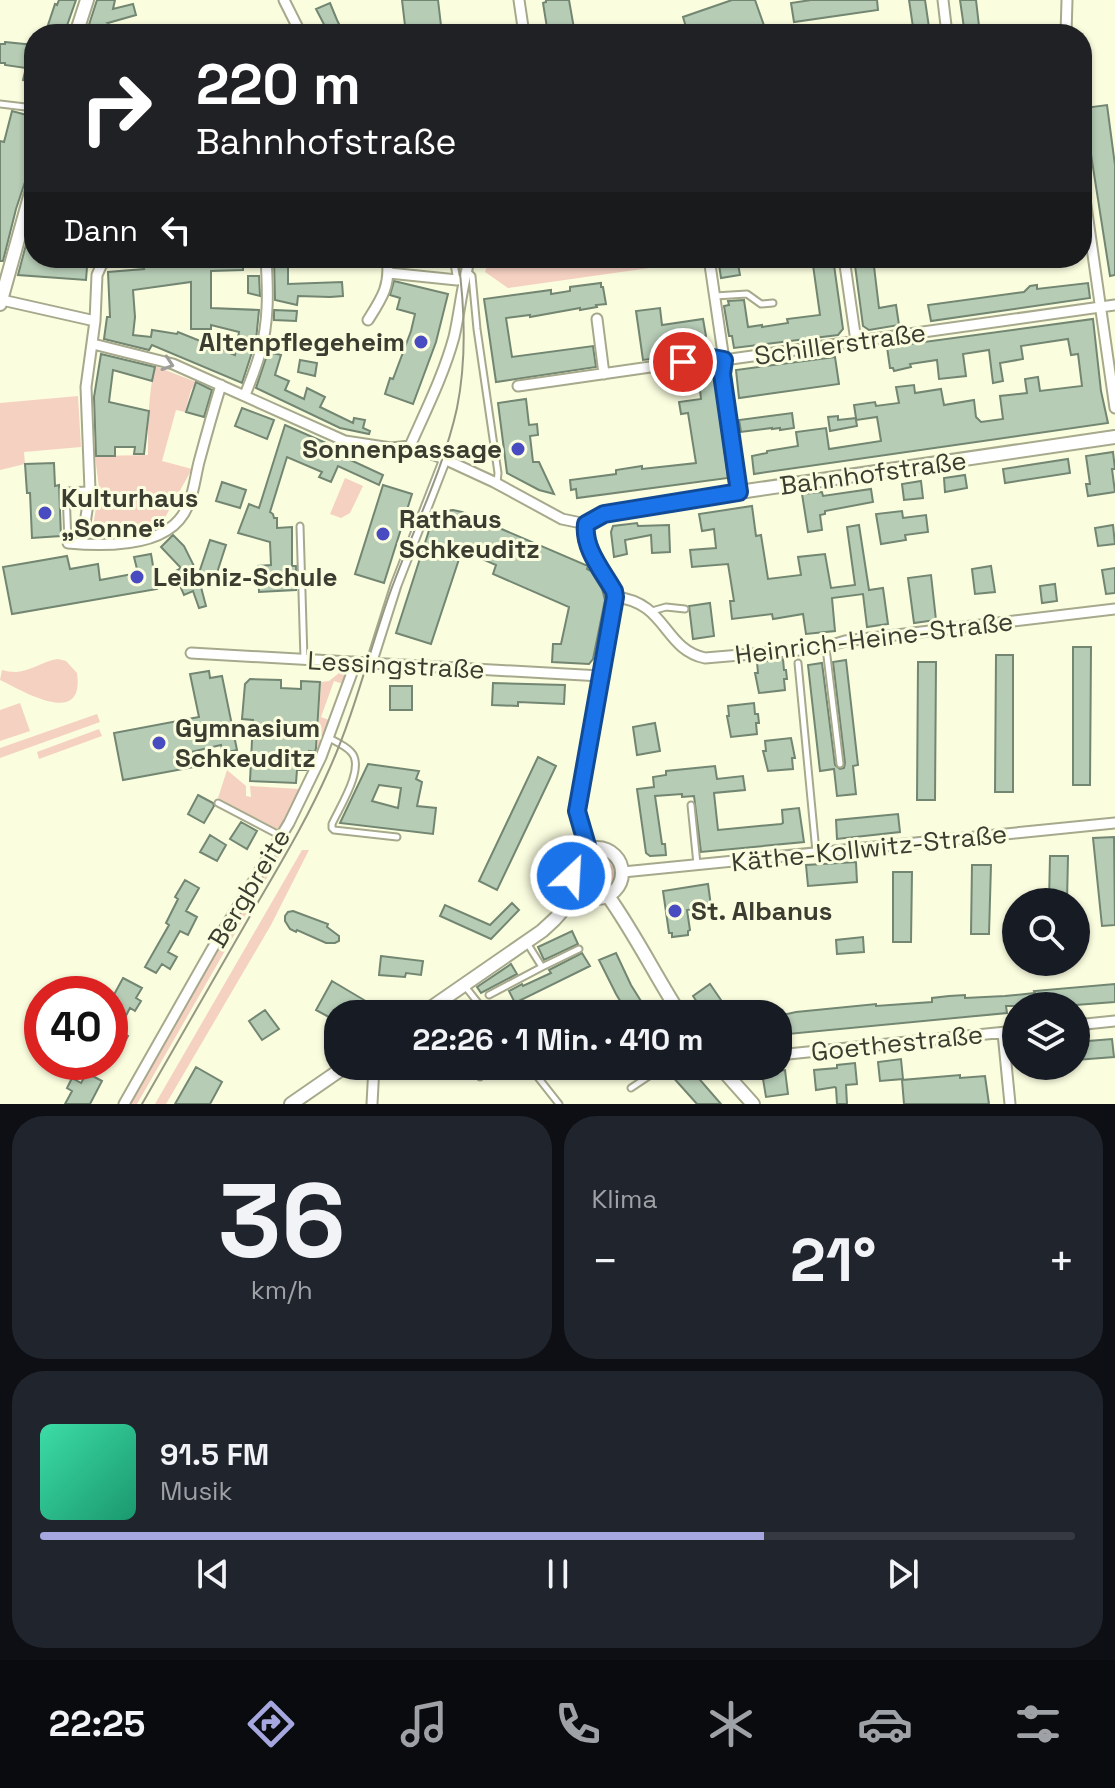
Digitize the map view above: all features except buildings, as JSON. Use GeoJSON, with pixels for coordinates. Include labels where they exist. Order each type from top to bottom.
{"type":"FeatureCollection","features":[{"type":"Feature","properties":{"kind":"street"},"geometry":{"type":"LineString","coordinates":[[79,24],[87,0]]}},
{"type":"Feature","properties":{"kind":"street"},"geometry":{"type":"LineString","coordinates":[[284,0],[296,24]]}},
{"type":"Feature","properties":{"kind":"street"},"geometry":{"type":"LineString","coordinates":[[519,0],[523,24]]}},
{"type":"Feature","properties":{"kind":"street"},"geometry":{"type":"LineString","coordinates":[[943,0],[946,24]]}},
{"type":"Feature","properties":{"kind":"street"},"geometry":{"type":"LineString","coordinates":[[1066,24],[1067,0]]}},
{"type":"Feature","properties":{"kind":"street"},"geometry":{"type":"LineString","coordinates":[[24,217],[2,295],[95,321]]}},
{"type":"Feature","properties":{"kind":"street"},"geometry":{"type":"LineString","coordinates":[[1092,242],[1115,408]]}},
{"type":"Feature","properties":{"kind":"street"},"geometry":{"type":"LineString","coordinates":[[82,544],[90,490],[86,387],[100,268]]}},
{"type":"Feature","properties":{"kind":"street"},"geometry":{"type":"LineString","coordinates":[[245,395],[260,355],[266,326],[267,268]]}},
{"type":"Feature","properties":{"kind":"street"},"geometry":{"type":"LineString","coordinates":[[368,320],[383,297],[388,268]]}},
{"type":"Feature","properties":{"kind":"street"},"geometry":{"type":"LineString","coordinates":[[410,446],[454,337],[460,284],[467,268]]}},
{"type":"Feature","properties":{"kind":"street"},"geometry":{"type":"LineString","coordinates":[[711,268],[739,492]]}},
{"type":"Feature","properties":{"kind":"street"},"geometry":{"type":"LineString","coordinates":[[845,268],[856,341]]}},
{"type":"Feature","properties":{"kind":"street"},"geometry":{"type":"LineString","coordinates":[[389,273],[460,284]]}},
{"type":"Feature","properties":{"kind":"street","name":"Schillerstraße"},"geometry":{"type":"LineString","coordinates":[[518,386],[1115,305]]}},
{"type":"Feature","properties":{"kind":"street"},"geometry":{"type":"LineString","coordinates":[[597,319],[604,374]]}},
{"type":"Feature","properties":{"kind":"street"},"geometry":{"type":"LineString","coordinates":[[93,344],[173,364],[345,441],[391,448],[410,446],[445,459],[562,519],[586,524],[587,544],[615,597],[577,811],[588,849]]}},
{"type":"Feature","properties":{"kind":"street"},"geometry":{"type":"LineString","coordinates":[[68,543],[105,545],[145,540],[164,532],[179,520],[192,497],[196,464],[221,385]]}},
{"type":"Feature","properties":{"kind":"street","name":"Bahnhofstraße"},"geometry":{"type":"LineString","coordinates":[[586,524],[604,514],[1115,437]]}},
{"type":"Feature","properties":{"kind":"street"},"geometry":{"type":"LineString","coordinates":[[371,664],[396,585],[445,459]]}},
{"type":"Feature","properties":{"kind":"street","name":"Heinrich-Heine-Straße"},"geometry":{"type":"LineString","coordinates":[[615,597],[627,598],[652,611],[685,650],[705,658],[825,647],[845,641],[1115,609]]}},
{"type":"Feature","properties":{"kind":"street","name":"Lessingstraße"},"geometry":{"type":"LineString","coordinates":[[191,653],[601,676]]}},
{"type":"Feature","properties":{"kind":"street","name":"Bergbreite"},"geometry":{"type":"LineString","coordinates":[[124,1104],[212,949],[282,837],[321,757],[353,670],[353,662]]}},
{"type":"Feature","properties":{"kind":"street","name":"Käthe-Kollwitz-Straße"},"geometry":{"type":"LineString","coordinates":[[623,872],[1115,823]]}},
{"type":"Feature","properties":{"kind":"street"},"geometry":{"type":"LineString","coordinates":[[588,849],[604,849],[617,857],[623,872],[619,887],[608,896],[593,899],[579,892],[574,885],[572,868],[581,853],[588,849]]}},
{"type":"Feature","properties":{"kind":"street"},"geometry":{"type":"LineString","coordinates":[[442,1000],[526,942],[555,919],[579,892]]}},
{"type":"Feature","properties":{"kind":"street"},"geometry":{"type":"LineString","coordinates":[[608,896],[632,930],[671,1000]]}},
{"type":"Feature","properties":{"kind":"street"},"geometry":{"type":"LineString","coordinates":[[1090,1024],[1115,1021]]}},
{"type":"Feature","properties":{"kind":"street","name":"Goethestraße"},"geometry":{"type":"LineString","coordinates":[[792,1054],[1002,1033]]}},
{"type":"Feature","properties":{"kind":"street"},"geometry":{"type":"LineString","coordinates":[[291,1104],[326,1080]]}},
{"type":"Feature","properties":{"kind":"street"},"geometry":{"type":"LineString","coordinates":[[372,1104],[373,1080]]}},
{"type":"Feature","properties":{"kind":"street"},"geometry":{"type":"LineString","coordinates":[[732,1080],[753,1104]]}},
{"type":"Feature","properties":{"kind":"street"},"geometry":{"type":"LineString","coordinates":[[1008,1080],[1010,1104]]}},
{"type":"Feature","properties":{"kind":"lane"},"geometry":{"type":"LineString","coordinates":[[0,104],[24,107]]}},
{"type":"Feature","properties":{"kind":"lane"},"geometry":{"type":"LineString","coordinates":[[456,268],[460,284]]}},
{"type":"Feature","properties":{"kind":"lane"},"geometry":{"type":"LineString","coordinates":[[466,271],[472,276],[497,484]]}},
{"type":"Feature","properties":{"kind":"lane"},"geometry":{"type":"LineString","coordinates":[[715,296],[747,294],[761,304],[773,303]]}},
{"type":"Feature","properties":{"kind":"lane"},"geometry":{"type":"LineString","coordinates":[[68,543],[66,491],[90,490]]}},
{"type":"Feature","properties":{"kind":"lane"},"geometry":{"type":"LineString","coordinates":[[300,526],[304,659]]}},
{"type":"Feature","properties":{"kind":"lane","name":"Heinrich-Heine-Straße"},"geometry":{"type":"LineString","coordinates":[[652,611],[666,607],[685,609]]}},
{"type":"Feature","properties":{"kind":"lane"},"geometry":{"type":"LineString","coordinates":[[825,647],[840,764]]}},
{"type":"Feature","properties":{"kind":"lane"},"geometry":{"type":"LineString","coordinates":[[798,663],[816,853]]}},
{"type":"Feature","properties":{"kind":"lane"},"geometry":{"type":"LineString","coordinates":[[328,737],[352,752],[357,763],[354,778],[332,828],[397,837]]}},
{"type":"Feature","properties":{"kind":"lane"},"geometry":{"type":"LineString","coordinates":[[218,803],[282,837]]}},
{"type":"Feature","properties":{"kind":"lane"},"geometry":{"type":"LineString","coordinates":[[691,805],[697,865]]}},
{"type":"Feature","properties":{"kind":"lane"},"geometry":{"type":"LineString","coordinates":[[526,942],[542,967]]}},
{"type":"Feature","properties":{"kind":"lane"},"geometry":{"type":"LineString","coordinates":[[489,995],[579,949]]}},
{"type":"Feature","properties":{"kind":"lane"},"geometry":{"type":"LineString","coordinates":[[464,984],[477,1000]]}},
{"type":"Feature","properties":{"kind":"lane"},"geometry":{"type":"LineString","coordinates":[[540,1080],[559,1104]]}},
{"type":"Feature","properties":{"kind":"lane"},"geometry":{"type":"LineString","coordinates":[[631,1088],[643,1080]]}},
{"type":"Feature","properties":{"kind":"shaded area"},"geometry":{"type":"Polygon","coordinates":[[[486,268],[649,268],[508,288],[485,272],[486,268]]]}},
{"type":"Feature","properties":{"kind":"shaded area"},"geometry":{"type":"Polygon","coordinates":[[[155,366],[196,382],[185,412],[176,410],[162,461],[192,469],[158,530],[132,534],[92,533],[99,488],[95,456],[148,455],[148,421],[155,366]]]}},
{"type":"Feature","properties":{"kind":"shaded area"},"geometry":{"type":"Polygon","coordinates":[[[78,396],[81,447],[24,452],[25,464],[0,470],[0,403],[78,396]]]}},
{"type":"Feature","properties":{"kind":"shaded area"},"geometry":{"type":"Polygon","coordinates":[[[345,478],[363,486],[350,513],[341,518],[330,514],[345,478]]]}},
{"type":"Feature","properties":{"kind":"shaded area"},"geometry":{"type":"Polygon","coordinates":[[[58,659],[66,661],[77,673],[77,690],[72,699],[62,703],[50,702],[0,680],[2,670],[21,671],[58,659]]]}},
{"type":"Feature","properties":{"kind":"shaded area"},"geometry":{"type":"Polygon","coordinates":[[[339,673],[347,673],[343,684],[334,681],[321,717],[329,720],[317,752],[321,682],[329,681],[339,673]]]}},
{"type":"Feature","properties":{"kind":"shaded area"},"geometry":{"type":"Polygon","coordinates":[[[20,703],[30,731],[0,741],[0,710],[20,703]]]}},
{"type":"Feature","properties":{"kind":"shaded area"},"geometry":{"type":"Polygon","coordinates":[[[97,714],[100,722],[0,758],[0,748],[97,714]]]}},
{"type":"Feature","properties":{"kind":"shaded area"},"geometry":{"type":"Polygon","coordinates":[[[99,729],[102,736],[39,759],[37,752],[99,729]]]}},
{"type":"Feature","properties":{"kind":"shaded area"},"geometry":{"type":"Polygon","coordinates":[[[227,770],[246,786],[246,796],[251,797],[250,786],[299,789],[281,831],[218,798],[227,770]]]}},
{"type":"Feature","properties":{"kind":"shaded area"},"geometry":{"type":"Polygon","coordinates":[[[286,841],[137,1104],[128,1104],[259,880],[286,841]]]}},
{"type":"Feature","properties":{"kind":"shaded area"},"geometry":{"type":"Polygon","coordinates":[[[302,850],[309,850],[271,925],[166,1104],[155,1104],[302,850]]]}},
{"type":"Feature","properties":{"kind":"shaded area"},"geometry":{"type":"Polygon","coordinates":[[[597,857],[609,862],[614,874],[609,886],[597,891],[585,886],[580,874],[585,862],[597,857]]]}},
{"type":"Feature","properties":{"kind":"tram line"},"geometry":{"type":"LineString","coordinates":[[142,1104],[301,827],[346,727],[391,590],[444,454],[457,408],[464,333],[459,268]]}},
{"type":"Feature","properties":{"kind":"place","name":"Altenpflegeheim"},"geometry":{"type":"Point","coordinates":[421,342]}},
{"type":"Feature","properties":{"kind":"place","name":"Sonnenpassage"},"geometry":{"type":"Point","coordinates":[518,449]}},
{"type":"Feature","properties":{"kind":"place","name":"Kulturhaus „Sonne“"},"geometry":{"type":"Point","coordinates":[45,513]}},
{"type":"Feature","properties":{"kind":"place","name":"Rathaus Schkeuditz"},"geometry":{"type":"Point","coordinates":[383,534]}},
{"type":"Feature","properties":{"kind":"place","name":"Leibniz-Schule"},"geometry":{"type":"Point","coordinates":[137,577]}},
{"type":"Feature","properties":{"kind":"place","name":"Gymnasium Schkeuditz"},"geometry":{"type":"Point","coordinates":[159,743]}},
{"type":"Feature","properties":{"kind":"place","name":"St. Albanus"},"geometry":{"type":"Point","coordinates":[675,911]}},
{"type":"Feature","properties":{"kind":"route"},"geometry":{"type":"LineString","coordinates":[[571,876],[575,860],[588,849],[577,811],[615,601],[614,591],[587,544],[586,524],[604,514],[739,492],[722,374],[724,360],[713,358],[683,362]]}}]}
